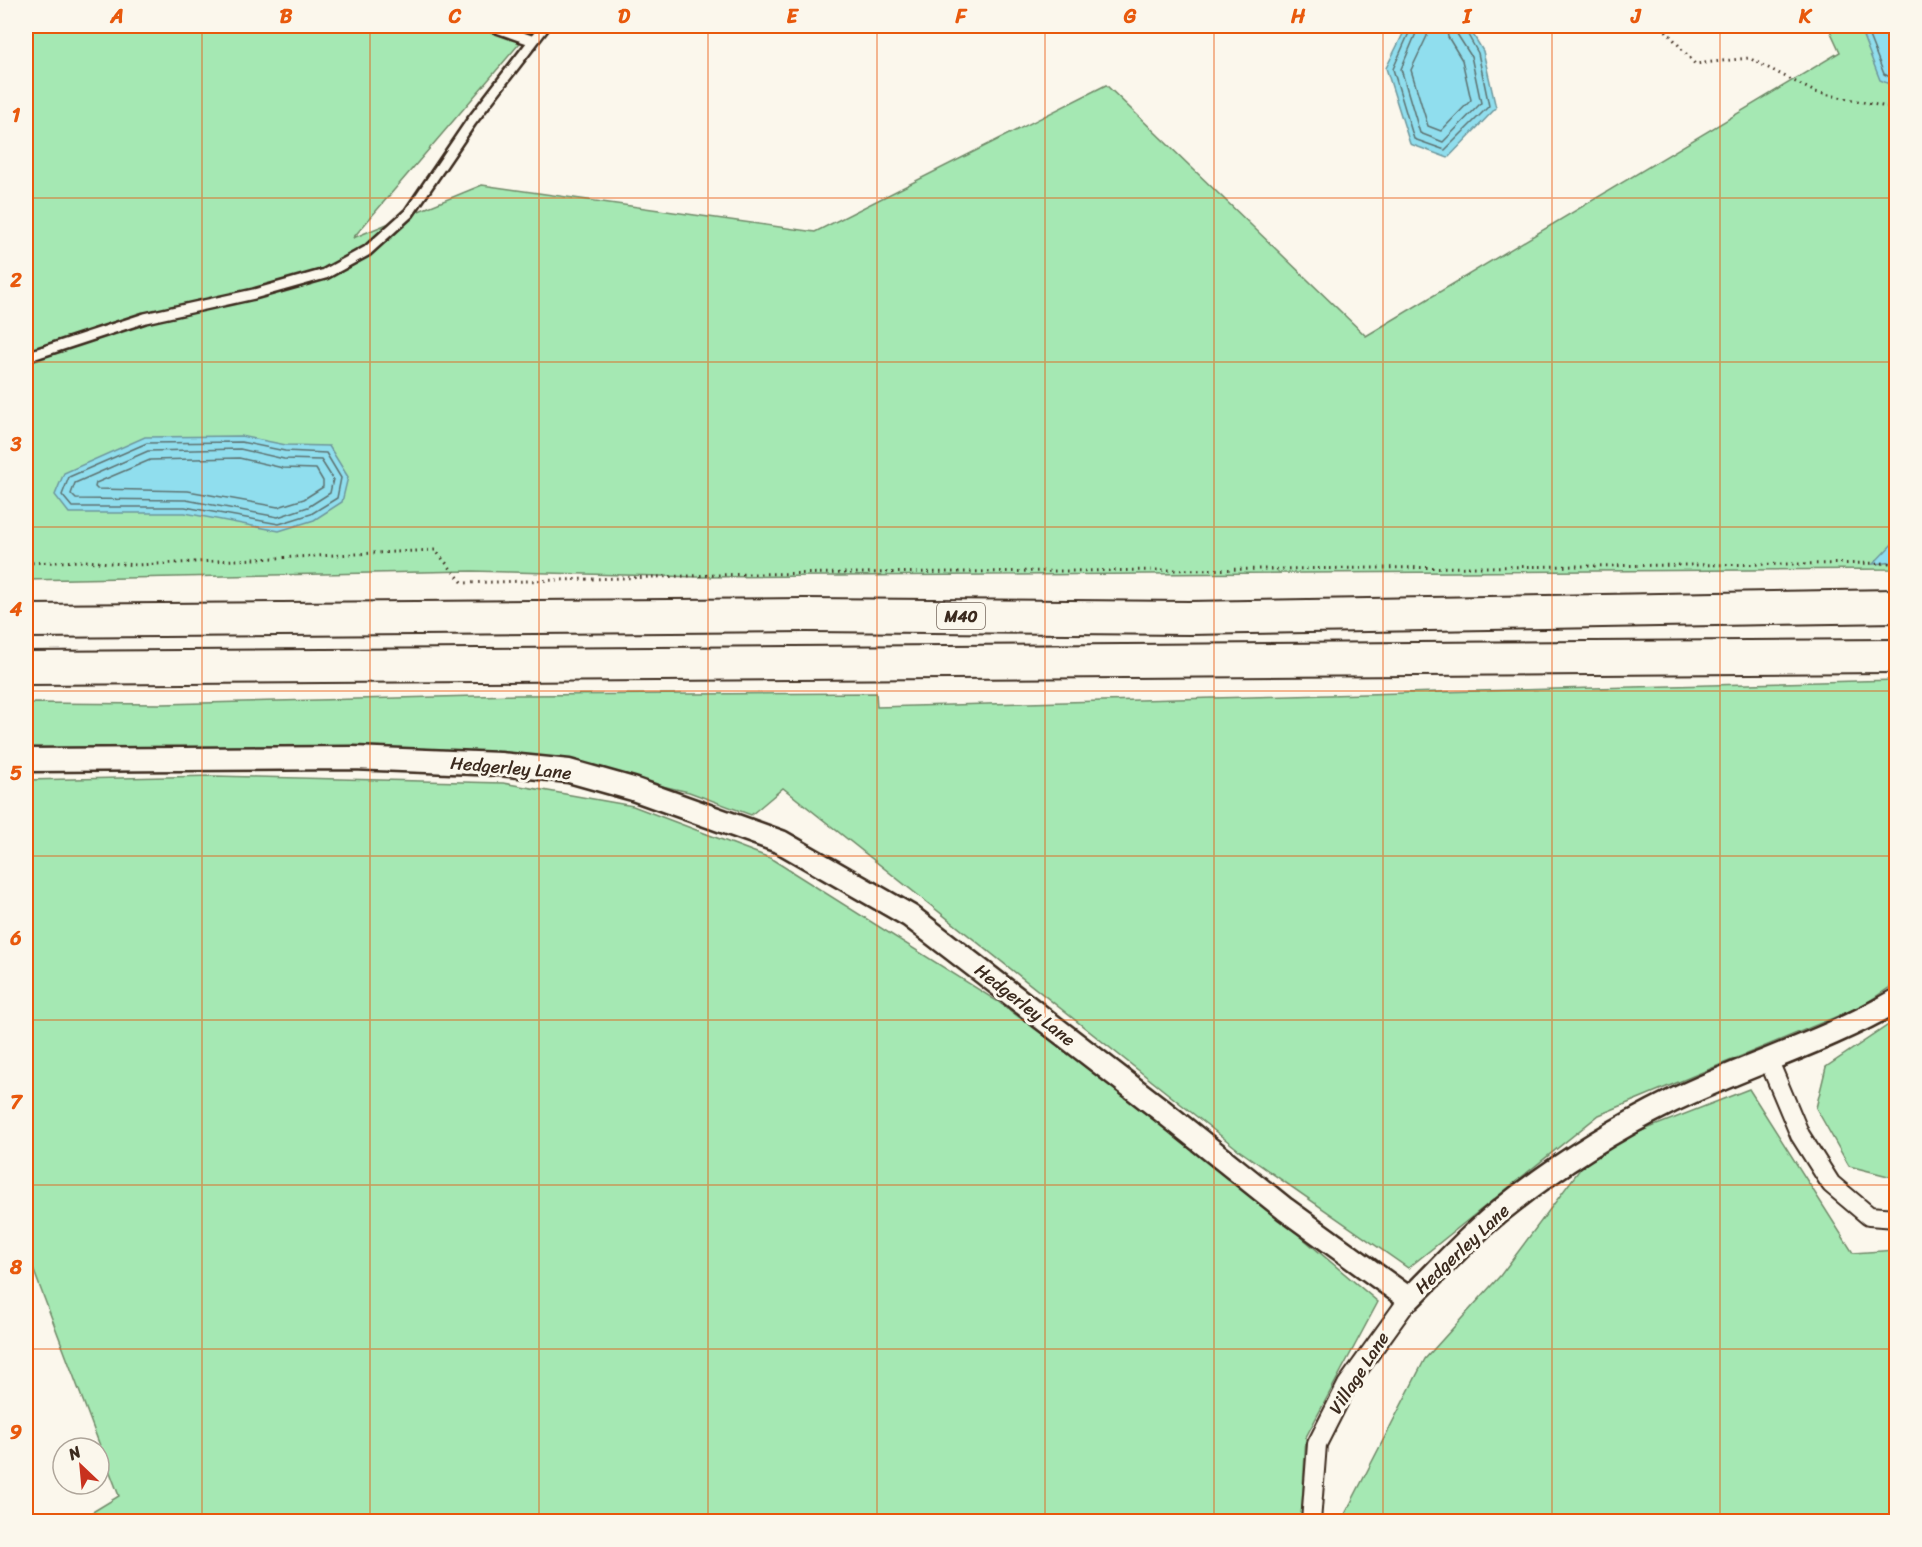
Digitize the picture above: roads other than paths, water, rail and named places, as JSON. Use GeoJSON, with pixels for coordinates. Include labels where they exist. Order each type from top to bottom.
{"type":"FeatureCollection","features":[{"type":"Feature","properties":{"kind":"highway","name":"M40"},"geometry":{"type":"LineString","coordinates":[[26,621],[806,615],[1189,618],[1896,606]]}},
{"type":"Feature","properties":{"kind":"highway"},"geometry":{"type":"LineString","coordinates":[[26,668],[1896,656]]}},
{"type":"Feature","properties":{"kind":"street","name":"Hedgerley Lane"},"geometry":{"type":"LineString","coordinates":[[26,760],[353,758],[500,764],[569,771],[633,789],[781,842],[910,916],[1286,1209],[1409,1299],[1499,1211],[1593,1144],[1673,1101],[1768,1059],[1859,1023],[1896,1001]]}},
{"type":"Feature","properties":{"kind":"street"},"geometry":{"type":"LineString","coordinates":[[1768,1059],[1800,1135],[1831,1184],[1869,1216],[1896,1218]]}},
{"type":"Feature","properties":{"kind":"street","name":"Village Lane"},"geometry":{"type":"LineString","coordinates":[[1311,1521],[1317,1443],[1347,1385],[1409,1299]]}},
{"type":"Feature","properties":{"kind":"lane"},"geometry":{"type":"LineString","coordinates":[[491,26],[531,40]]}},
{"type":"Feature","properties":{"kind":"lane"},"geometry":{"type":"LineString","coordinates":[[26,357],[145,318],[254,294],[325,274],[367,251],[409,213],[531,40],[545,26]]}},
{"type":"Feature","properties":{"kind":"water"},"geometry":{"type":"Polygon","coordinates":[[[1407,26],[1468,26],[1483,51],[1496,108],[1448,158],[1410,144],[1386,68],[1407,26]]]}},
{"type":"Feature","properties":{"kind":"water"},"geometry":{"type":"Polygon","coordinates":[[[1859,26],[1896,26],[1896,87],[1880,80],[1859,26]]]}},
{"type":"Feature","properties":{"kind":"water"},"geometry":{"type":"Polygon","coordinates":[[[241,436],[286,445],[329,446],[348,477],[342,502],[314,520],[279,531],[185,513],[69,513],[55,495],[64,473],[145,437],[241,436]]]}},
{"type":"Feature","properties":{"kind":"water"},"geometry":{"type":"Polygon","coordinates":[[[1896,540],[1896,562],[1873,564],[1896,540]]]}}]}
